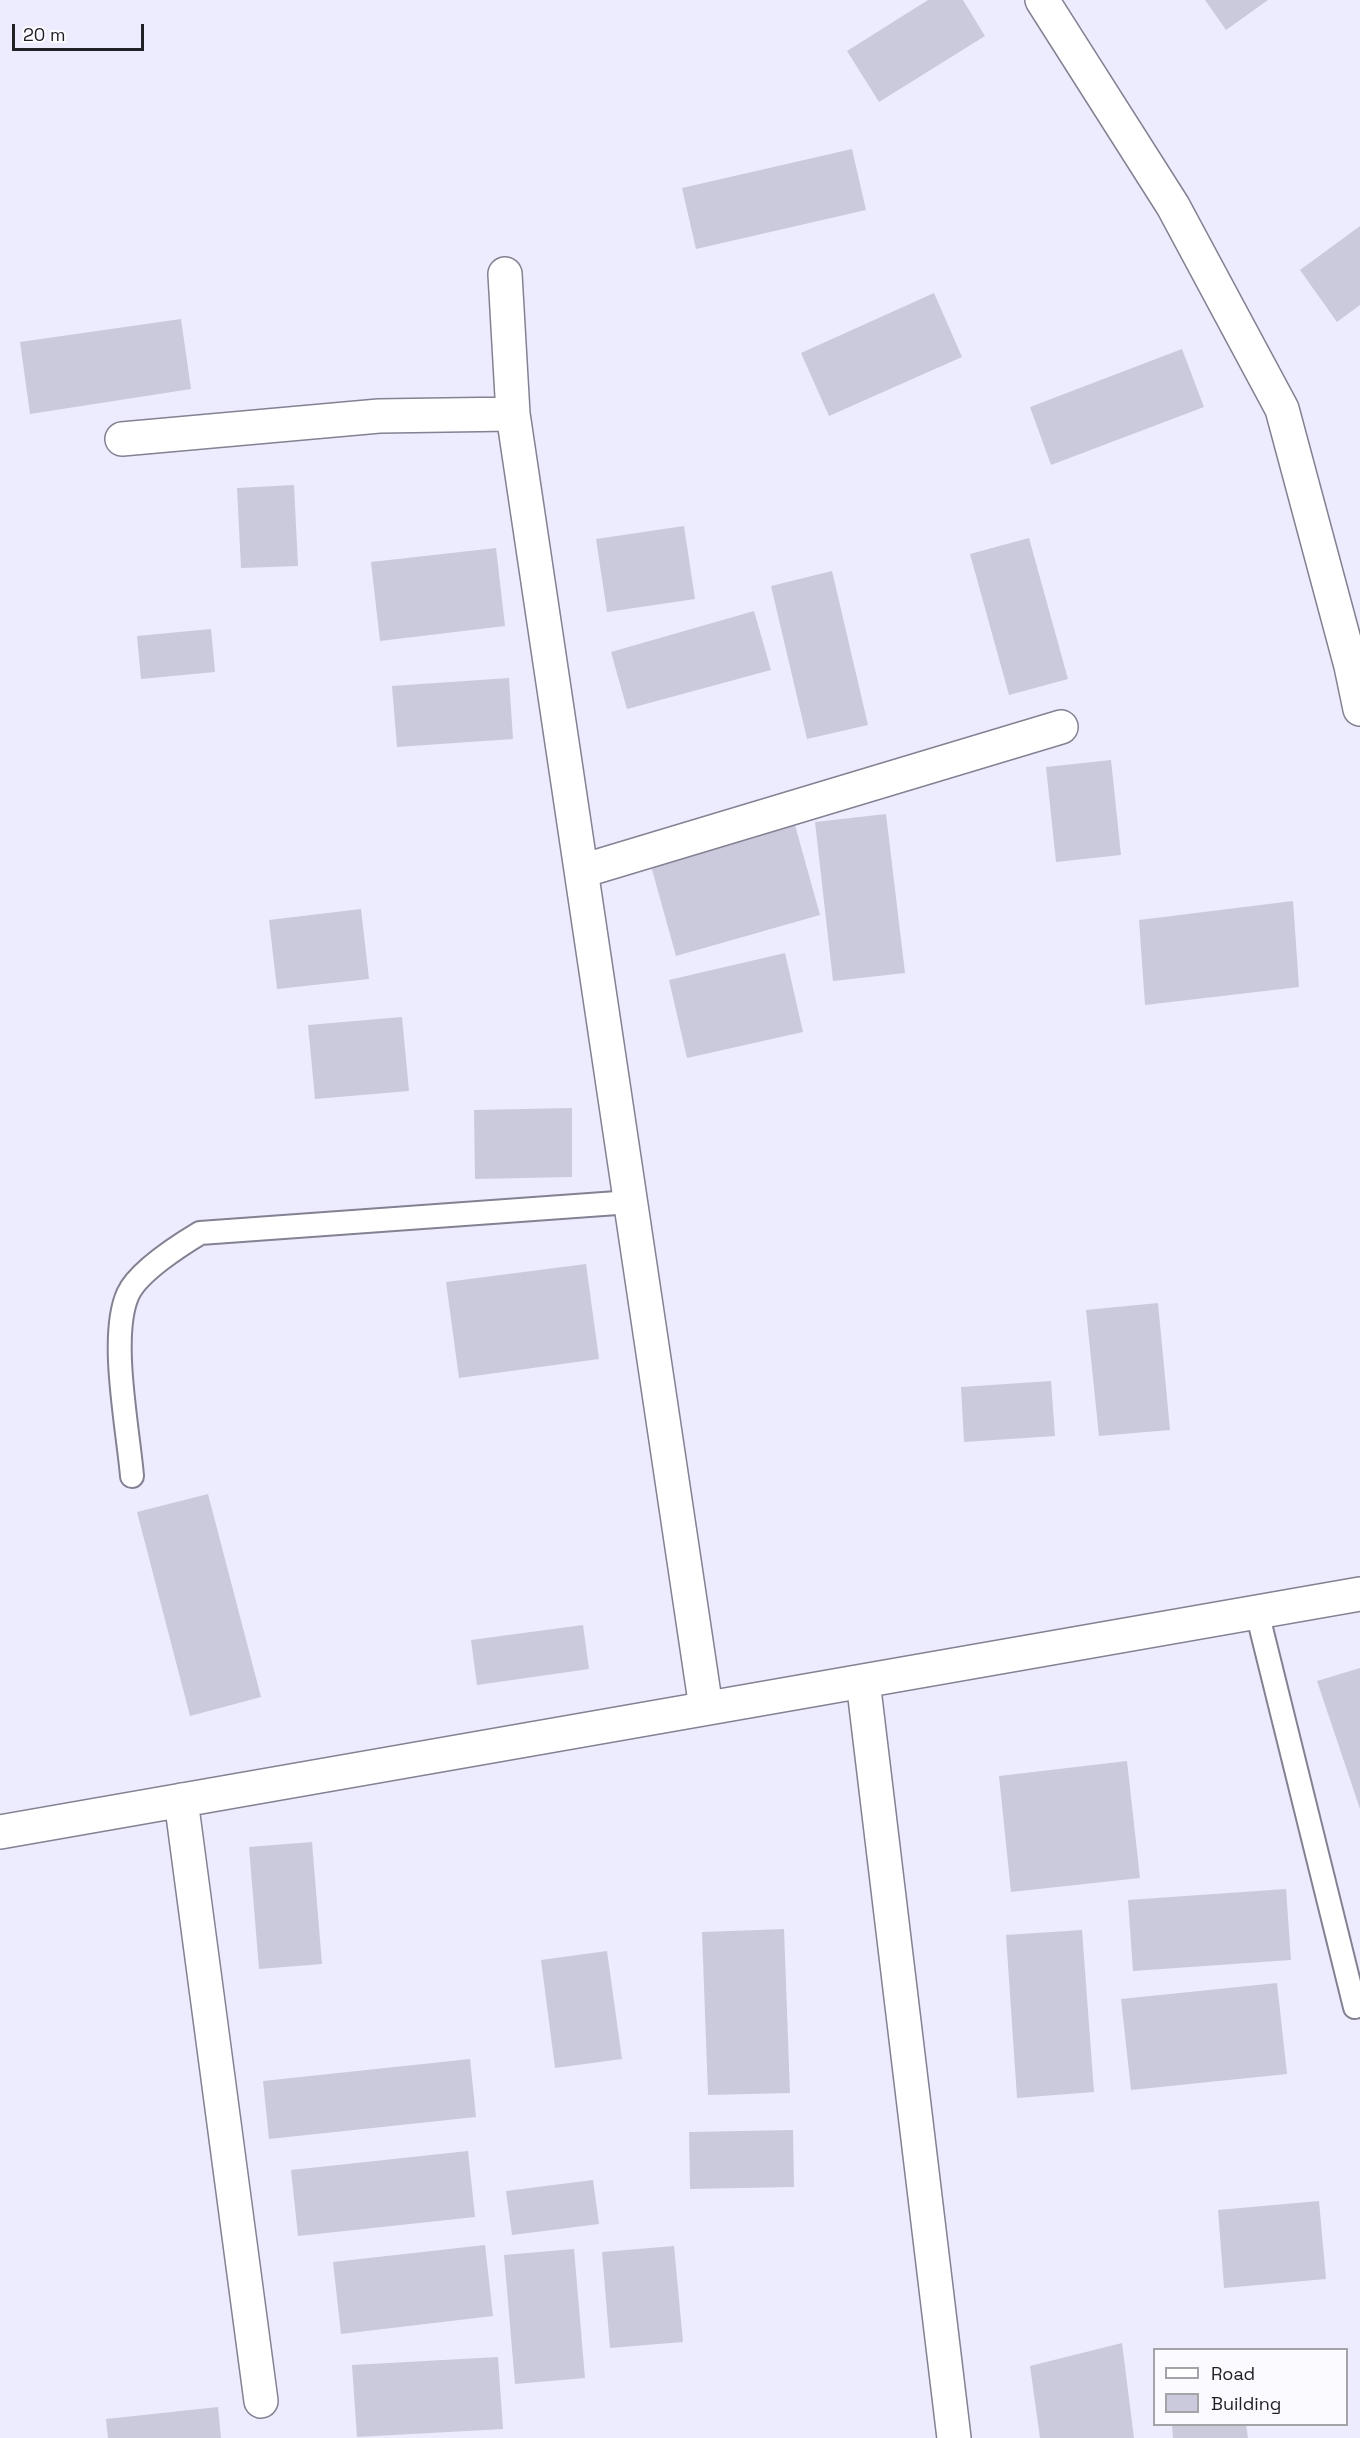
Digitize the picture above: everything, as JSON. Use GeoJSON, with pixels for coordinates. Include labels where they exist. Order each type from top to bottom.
{"type":"FeatureCollection","features":[{"type":"Feature","properties":{"kind":"street"},"geometry":{"type":"LineString","coordinates":[[1042,0],[1173,206],[1282,409],[1351,666],[1360,709]]}},
{"type":"Feature","properties":{"kind":"street"},"geometry":{"type":"LineString","coordinates":[[505,274],[513,414],[706,1708]]}},
{"type":"Feature","properties":{"kind":"street"},"geometry":{"type":"LineString","coordinates":[[122,439],[379,416],[513,414]]}},
{"type":"Feature","properties":{"kind":"street"},"geometry":{"type":"LineString","coordinates":[[582,871],[1061,727]]}},
{"type":"Feature","properties":{"kind":"street"},"geometry":{"type":"LineString","coordinates":[[0,1832],[1360,1594]]}},
{"type":"Feature","properties":{"kind":"street"},"geometry":{"type":"LineString","coordinates":[[863,1681],[954,2438]]}},
{"type":"Feature","properties":{"kind":"street"},"geometry":{"type":"LineString","coordinates":[[181,1800],[261,2401]]}},
{"type":"Feature","properties":{"kind":"lane"},"geometry":{"type":"LineString","coordinates":[[132,1476],[119,1336],[128,1293],[165,1253],[201,1233],[631,1202]]}},
{"type":"Feature","properties":{"kind":"lane"},"geometry":{"type":"LineString","coordinates":[[1257,1612],[1355,2007]]}},
{"type":"Feature","properties":{"kind":"building"},"geometry":{"type":"Polygon","coordinates":[[[928,0],[963,0],[985,36],[879,102],[847,51],[928,0]]]}},
{"type":"Feature","properties":{"kind":"building"},"geometry":{"type":"Polygon","coordinates":[[[1205,0],[1268,0],[1226,30],[1205,0]]]}},
{"type":"Feature","properties":{"kind":"building"},"geometry":{"type":"Polygon","coordinates":[[[852,149],[866,210],[696,249],[682,188],[852,149]]]}},
{"type":"Feature","properties":{"kind":"building"},"geometry":{"type":"Polygon","coordinates":[[[1360,226],[1360,305],[1337,322],[1300,270],[1360,226]]]}},
{"type":"Feature","properties":{"kind":"building"},"geometry":{"type":"Polygon","coordinates":[[[934,293],[962,357],[829,416],[801,353],[934,293]]]}},
{"type":"Feature","properties":{"kind":"building"},"geometry":{"type":"Polygon","coordinates":[[[181,319],[191,389],[30,414],[20,342],[181,319]]]}},
{"type":"Feature","properties":{"kind":"building"},"geometry":{"type":"Polygon","coordinates":[[[1182,349],[1204,407],[1051,465],[1030,407],[1182,349]]]}},
{"type":"Feature","properties":{"kind":"building"},"geometry":{"type":"Polygon","coordinates":[[[294,485],[298,566],[241,568],[237,488],[294,485]]]}},
{"type":"Feature","properties":{"kind":"building"},"geometry":{"type":"Polygon","coordinates":[[[684,526],[695,599],[607,612],[596,539],[684,526]]]}},
{"type":"Feature","properties":{"kind":"building"},"geometry":{"type":"Polygon","coordinates":[[[1029,538],[1068,679],[1009,695],[970,554],[1029,538]]]}},
{"type":"Feature","properties":{"kind":"building"},"geometry":{"type":"Polygon","coordinates":[[[496,548],[505,626],[380,641],[371,562],[496,548]]]}},
{"type":"Feature","properties":{"kind":"building"},"geometry":{"type":"Polygon","coordinates":[[[832,571],[868,725],[807,739],[771,586],[832,571]]]}},
{"type":"Feature","properties":{"kind":"building"},"geometry":{"type":"Polygon","coordinates":[[[754,611],[771,670],[627,709],[611,652],[754,611]]]}},
{"type":"Feature","properties":{"kind":"building"},"geometry":{"type":"Polygon","coordinates":[[[211,629],[215,672],[141,679],[137,636],[211,629]]]}},
{"type":"Feature","properties":{"kind":"building"},"geometry":{"type":"Polygon","coordinates":[[[509,678],[513,739],[397,747],[392,686],[509,678]]]}},
{"type":"Feature","properties":{"kind":"building"},"geometry":{"type":"Polygon","coordinates":[[[1111,760],[1121,855],[1056,862],[1046,767],[1111,760]]]}},
{"type":"Feature","properties":{"kind":"building"},"geometry":{"type":"Polygon","coordinates":[[[886,814],[905,973],[833,981],[815,822],[886,814]]]}},
{"type":"Feature","properties":{"kind":"building"},"geometry":{"type":"Polygon","coordinates":[[[795,825],[820,915],[676,956],[651,866],[795,825]]]}},
{"type":"Feature","properties":{"kind":"building"},"geometry":{"type":"Polygon","coordinates":[[[1293,901],[1299,987],[1145,1005],[1139,920],[1293,901]]]}},
{"type":"Feature","properties":{"kind":"building"},"geometry":{"type":"Polygon","coordinates":[[[361,909],[369,979],[277,989],[269,920],[361,909]]]}},
{"type":"Feature","properties":{"kind":"building"},"geometry":{"type":"Polygon","coordinates":[[[785,953],[803,1032],[687,1058],[669,980],[785,953]]]}},
{"type":"Feature","properties":{"kind":"building"},"geometry":{"type":"Polygon","coordinates":[[[402,1017],[409,1091],[315,1099],[308,1025],[402,1017]]]}},
{"type":"Feature","properties":{"kind":"building"},"geometry":{"type":"Polygon","coordinates":[[[572,1108],[572,1177],[475,1179],[474,1110],[572,1108]]]}},
{"type":"Feature","properties":{"kind":"building"},"geometry":{"type":"Polygon","coordinates":[[[586,1264],[599,1359],[459,1378],[446,1282],[586,1264]]]}},
{"type":"Feature","properties":{"kind":"building"},"geometry":{"type":"Polygon","coordinates":[[[1158,1303],[1170,1430],[1099,1436],[1086,1310],[1158,1303]]]}},
{"type":"Feature","properties":{"kind":"building"},"geometry":{"type":"Polygon","coordinates":[[[1051,1381],[1055,1436],[964,1442],[961,1387],[1051,1381]]]}},
{"type":"Feature","properties":{"kind":"building"},"geometry":{"type":"Polygon","coordinates":[[[208,1494],[261,1697],[190,1716],[137,1512],[208,1494]]]}},
{"type":"Feature","properties":{"kind":"building"},"geometry":{"type":"Polygon","coordinates":[[[583,1625],[589,1669],[477,1685],[471,1640],[583,1625]]]}},
{"type":"Feature","properties":{"kind":"building"},"geometry":{"type":"Polygon","coordinates":[[[1360,1668],[1360,1809],[1317,1681],[1360,1668]]]}},
{"type":"Feature","properties":{"kind":"building"},"geometry":{"type":"Polygon","coordinates":[[[1127,1761],[1140,1878],[1011,1892],[999,1776],[1127,1761]]]}},
{"type":"Feature","properties":{"kind":"building"},"geometry":{"type":"Polygon","coordinates":[[[312,1842],[322,1964],[259,1969],[249,1847],[312,1842]]]}},
{"type":"Feature","properties":{"kind":"building"},"geometry":{"type":"Polygon","coordinates":[[[1286,1889],[1291,1960],[1133,1971],[1128,1900],[1286,1889]]]}},
{"type":"Feature","properties":{"kind":"building"},"geometry":{"type":"Polygon","coordinates":[[[784,1929],[790,2093],[708,2095],[702,1932],[784,1929]]]}},
{"type":"Feature","properties":{"kind":"building"},"geometry":{"type":"Polygon","coordinates":[[[1082,1930],[1094,2092],[1017,2098],[1006,1935],[1082,1930]]]}},
{"type":"Feature","properties":{"kind":"building"},"geometry":{"type":"Polygon","coordinates":[[[607,1951],[622,2059],[555,2068],[541,1960],[607,1951]]]}},
{"type":"Feature","properties":{"kind":"building"},"geometry":{"type":"Polygon","coordinates":[[[1277,1983],[1287,2074],[1131,2090],[1121,1999],[1277,1983]]]}},
{"type":"Feature","properties":{"kind":"building"},"geometry":{"type":"Polygon","coordinates":[[[470,2059],[476,2117],[269,2139],[263,2081],[470,2059]]]}},
{"type":"Feature","properties":{"kind":"building"},"geometry":{"type":"Polygon","coordinates":[[[793,2130],[794,2187],[690,2189],[689,2132],[793,2130]]]}},
{"type":"Feature","properties":{"kind":"building"},"geometry":{"type":"Polygon","coordinates":[[[468,2151],[475,2217],[298,2236],[291,2170],[468,2151]]]}},
{"type":"Feature","properties":{"kind":"building"},"geometry":{"type":"Polygon","coordinates":[[[593,2180],[599,2224],[512,2235],[506,2191],[593,2180]]]}},
{"type":"Feature","properties":{"kind":"building"},"geometry":{"type":"Polygon","coordinates":[[[1319,2201],[1326,2279],[1224,2288],[1218,2210],[1319,2201]]]}},
{"type":"Feature","properties":{"kind":"building"},"geometry":{"type":"Polygon","coordinates":[[[485,2245],[493,2316],[341,2334],[333,2262],[485,2245]]]}},
{"type":"Feature","properties":{"kind":"building"},"geometry":{"type":"Polygon","coordinates":[[[674,2246],[683,2342],[610,2348],[602,2252],[674,2246]]]}},
{"type":"Feature","properties":{"kind":"building"},"geometry":{"type":"Polygon","coordinates":[[[574,2249],[585,2378],[515,2384],[504,2255],[574,2249]]]}},
{"type":"Feature","properties":{"kind":"building"},"geometry":{"type":"Polygon","coordinates":[[[1122,2343],[1134,2438],[1040,2438],[1030,2366],[1122,2343]]]}},
{"type":"Feature","properties":{"kind":"building"},"geometry":{"type":"Polygon","coordinates":[[[498,2357],[503,2429],[357,2437],[352,2365],[498,2357]]]}},
{"type":"Feature","properties":{"kind":"building"},"geometry":{"type":"Polygon","coordinates":[[[218,2407],[221,2438],[108,2438],[106,2419],[218,2407]]]}},
{"type":"Feature","properties":{"kind":"building"},"geometry":{"type":"Polygon","coordinates":[[[1172,2426],[1246,2426],[1248,2438],[1173,2438],[1172,2426]]]}}]}
